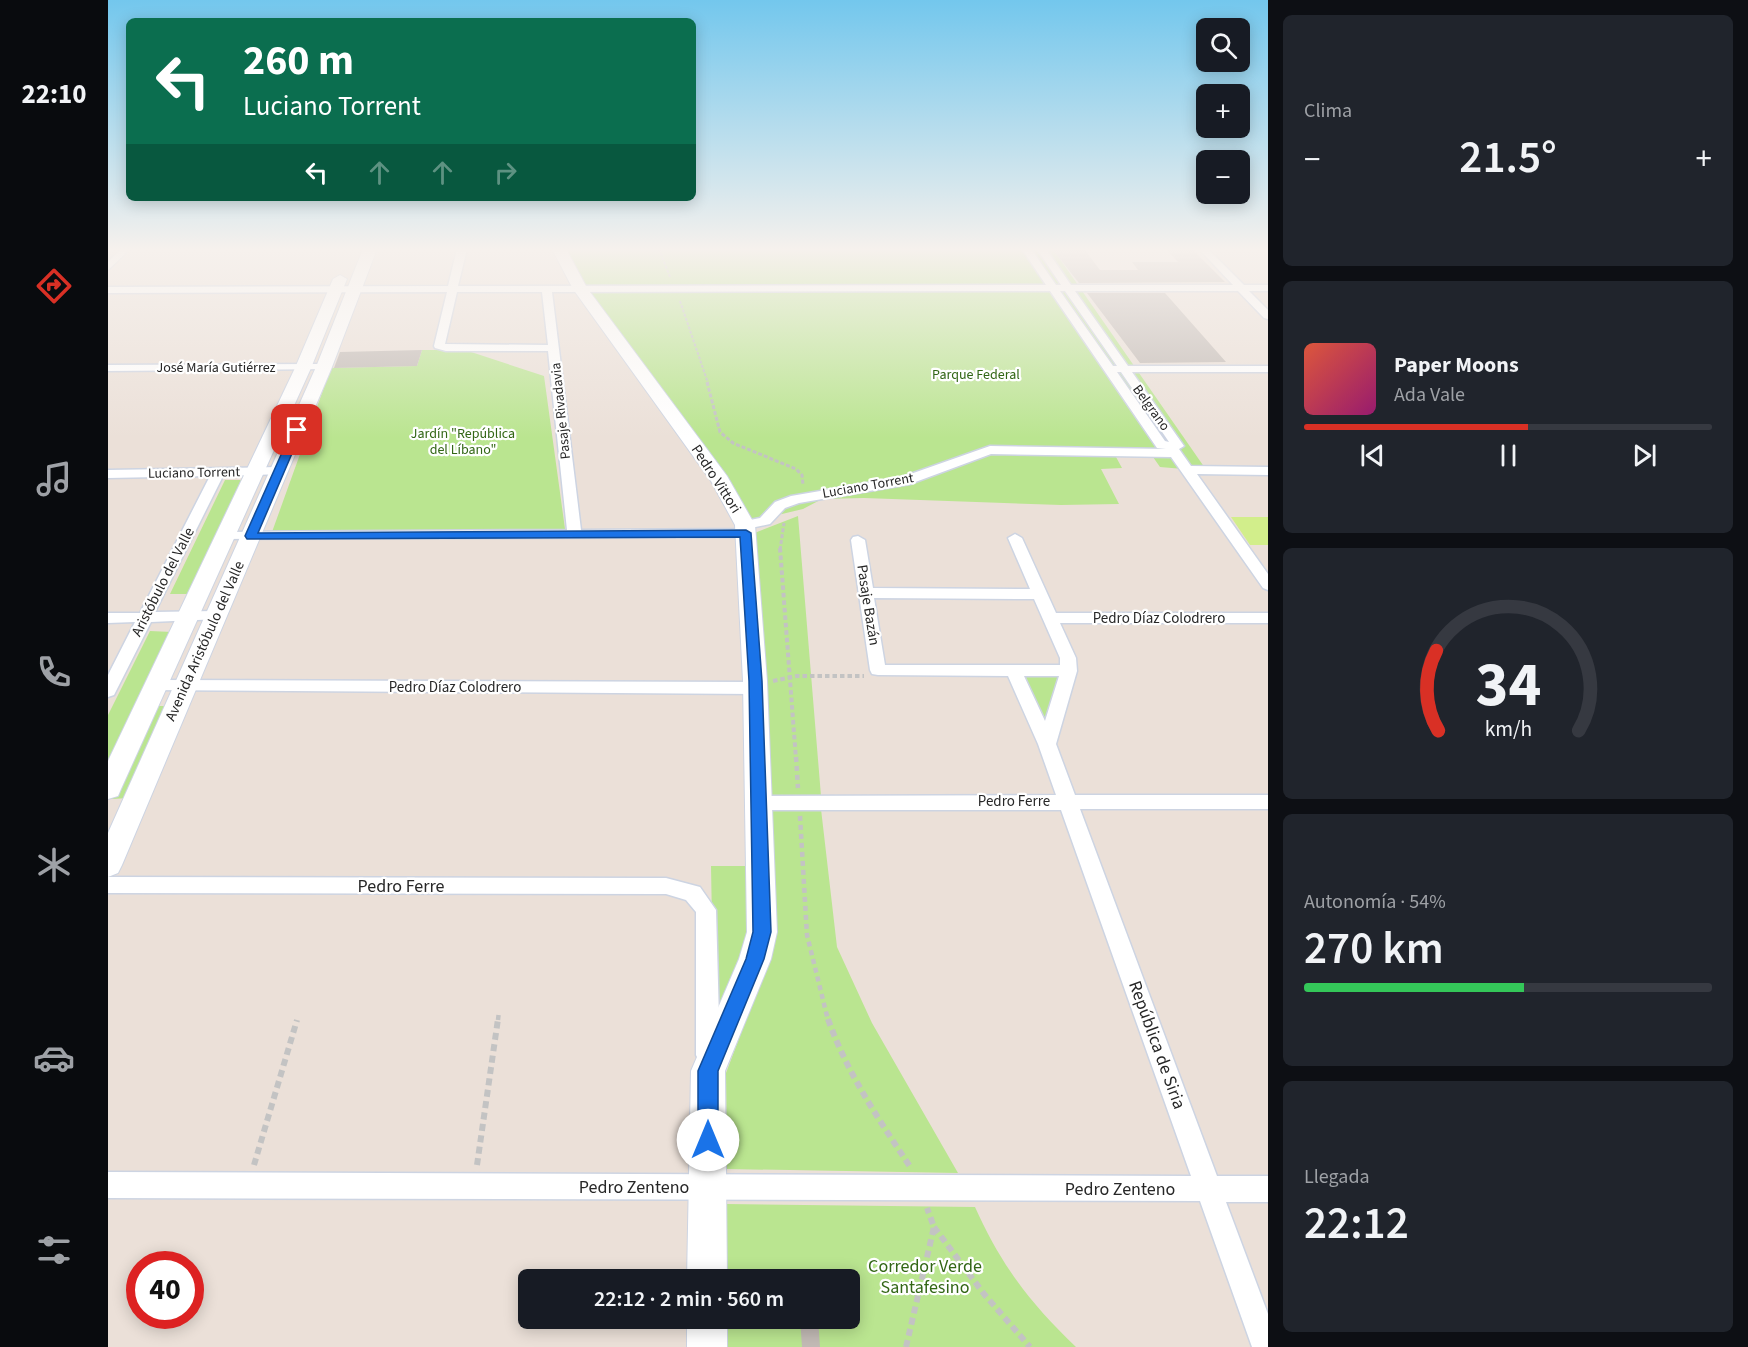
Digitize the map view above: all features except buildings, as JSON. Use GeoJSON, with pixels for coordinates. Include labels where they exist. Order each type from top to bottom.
{"type":"FeatureCollection","features":[{"type":"Feature","properties":{"kind":"main road","name":"Avenida Aristóbulo del Valle"},"geometry":{"type":"LineString","coordinates":[[108,865],[114,838],[185,685],[279,471],[313,368],[335,312]]}},
{"type":"Feature","properties":{"kind":"main road","name":"Pedro Vittori"},"geometry":{"type":"LineString","coordinates":[[597,312],[720,480],[745,529],[760,803],[762,932],[755,959],[708,1071],[707,1269]]}},
{"type":"Feature","properties":{"kind":"main road","name":"Avenida Aristóbulo del Valle"},"geometry":{"type":"LineString","coordinates":[[108,789],[254,472],[313,368]]}},
{"type":"Feature","properties":{"kind":"main road"},"geometry":{"type":"LineString","coordinates":[[707,1329],[707,1347]]}},
{"type":"Feature","properties":{"kind":"street"},"geometry":{"type":"LineString","coordinates":[[447,312],[439,346],[441,348],[555,348]]}},
{"type":"Feature","properties":{"kind":"street","name":"Pasaje Rivadavia"},"geometry":{"type":"LineString","coordinates":[[550,312],[574,534]]}},
{"type":"Feature","properties":{"kind":"street","name":"Belgrano"},"geometry":{"type":"LineString","coordinates":[[1069,312],[1161,445],[1174,450],[1178,446],[1084,312]]}},
{"type":"Feature","properties":{"kind":"street","name":"José María Gutiérrez"},"geometry":{"type":"LineString","coordinates":[[108,368],[313,368]]}},
{"type":"Feature","properties":{"kind":"street"},"geometry":{"type":"LineString","coordinates":[[1109,369],[1268,369]]}},
{"type":"Feature","properties":{"kind":"street","name":"Luciano Torrent"},"geometry":{"type":"LineString","coordinates":[[225,536],[574,534],[745,529],[765,521],[780,505],[796,499],[905,481],[990,450],[1174,450]]}},
{"type":"Feature","properties":{"kind":"street"},"geometry":{"type":"LineString","coordinates":[[1174,450],[1268,585]]}},
{"type":"Feature","properties":{"kind":"street"},"geometry":{"type":"LineString","coordinates":[[1188,470],[1268,471]]}},
{"type":"Feature","properties":{"kind":"street","name":"Luciano Torrent"},"geometry":{"type":"LineString","coordinates":[[108,474],[279,471]]}},
{"type":"Feature","properties":{"kind":"street","name":"Aristóbulo del Valle"},"geometry":{"type":"LineString","coordinates":[[108,691],[218,473]]}},
{"type":"Feature","properties":{"kind":"street"},"geometry":{"type":"LineString","coordinates":[[1015,538],[1068,658],[1070,672],[1047,744]]}},
{"type":"Feature","properties":{"kind":"street","name":"Pasaje Bazán"},"geometry":{"type":"LineString","coordinates":[[858,540],[867,593],[876,673]]}},
{"type":"Feature","properties":{"kind":"street"},"geometry":{"type":"LineString","coordinates":[[867,593],[1040,594]]}},
{"type":"Feature","properties":{"kind":"street"},"geometry":{"type":"LineString","coordinates":[[108,618],[215,616]]}},
{"type":"Feature","properties":{"kind":"street","name":"Pedro Díaz Colodrero"},"geometry":{"type":"LineString","coordinates":[[1050,618],[1268,618]]}},
{"type":"Feature","properties":{"kind":"street"},"geometry":{"type":"LineString","coordinates":[[876,673],[1013,670],[1070,672]]}},
{"type":"Feature","properties":{"kind":"street","name":"República de Siria"},"geometry":{"type":"LineString","coordinates":[[1013,670],[1047,744],[1266,1347]]}},
{"type":"Feature","properties":{"kind":"street","name":"Pedro Díaz Colodrero"},"geometry":{"type":"LineString","coordinates":[[155,686],[755,685]]}},
{"type":"Feature","properties":{"kind":"street","name":"Pedro Ferre"},"geometry":{"type":"LineString","coordinates":[[760,803],[1268,802]]}},
{"type":"Feature","properties":{"kind":"street","name":"Pedro Ferre"},"geometry":{"type":"LineString","coordinates":[[108,885],[666,886],[693,893],[706,910],[708,1071]]}},
{"type":"Feature","properties":{"kind":"street","name":"Pedro Zenteno"},"geometry":{"type":"LineString","coordinates":[[108,1185],[1268,1190]]}},
{"type":"Feature","properties":{"kind":"path"},"geometry":{"type":"LineString","coordinates":[[755,685],[797,676],[876,673]]}},
{"type":"Feature","properties":{"kind":"path"},"geometry":{"type":"LineString","coordinates":[[474,1187],[499,1011]]}},
{"type":"Feature","properties":{"kind":"path"},"geometry":{"type":"LineString","coordinates":[[248,1186],[297,1020]]}},
{"type":"Feature","properties":{"kind":"path"},"geometry":{"type":"LineString","coordinates":[[934,1227],[984,1294],[1030,1347]]}},
{"type":"Feature","properties":{"kind":"green space","name":"Parque Federal"},"geometry":{"type":"Polygon","coordinates":[[[602,312],[1097,312],[1207,471],[1160,467],[1153,457],[1116,457],[1122,468],[1101,469],[1119,504],[1061,505],[864,498],[822,499],[803,509],[749,522],[602,312]]]}},
{"type":"Feature","properties":{"kind":"green space","name":"Jardín \"República del Líbano\""},"geometry":{"type":"Polygon","coordinates":[[[422,350],[465,350],[544,376],[565,529],[272,532],[331,368],[417,366],[422,350]]]}},
{"type":"Feature","properties":{"kind":"green space"},"geometry":{"type":"Polygon","coordinates":[[[225,480],[241,480],[189,594],[170,594],[225,480]]]}},
{"type":"Feature","properties":{"kind":"green space"},"geometry":{"type":"Polygon","coordinates":[[[798,516],[821,796],[765,796],[752,534],[798,516]]]}},
{"type":"Feature","properties":{"kind":"green space"},"geometry":{"type":"Polygon","coordinates":[[[1231,517],[1268,517],[1268,545],[1250,545],[1231,517]]]}},
{"type":"Feature","properties":{"kind":"green space"},"geometry":{"type":"Polygon","coordinates":[[[150,631],[172,632],[108,762],[108,715],[150,631]]]}},
{"type":"Feature","properties":{"kind":"green space"},"geometry":{"type":"Polygon","coordinates":[[[1015,672],[1067,672],[1044,733],[1015,672]]]}},
{"type":"Feature","properties":{"kind":"green space"},"geometry":{"type":"Polygon","coordinates":[[[153,706],[169,706],[129,798],[112,799],[153,706]]]}},
{"type":"Feature","properties":{"kind":"green space"},"geometry":{"type":"Polygon","coordinates":[[[766,809],[821,809],[837,947],[872,1023],[958,1173],[727,1169],[726,1073],[768,961],[766,809]]]}},
{"type":"Feature","properties":{"kind":"green space"},"geometry":{"type":"Polygon","coordinates":[[[711,866],[748,866],[750,930],[714,1032],[711,866]]]}},
{"type":"Feature","properties":{"kind":"green space","name":"Corredor Verde Santafesino"},"geometry":{"type":"Polygon","coordinates":[[[726,1204],[975,1207],[995,1247],[1018,1282],[1044,1315],[1076,1347],[727,1347],[727,1329],[860,1329],[860,1269],[727,1269],[726,1204]]]}},
{"type":"Feature","properties":{"kind":"route"},"geometry":{"type":"LineString","coordinates":[[297,430],[251,536],[746,533],[760,803],[762,932],[755,959],[708,1071],[708,1140]]}}]}
